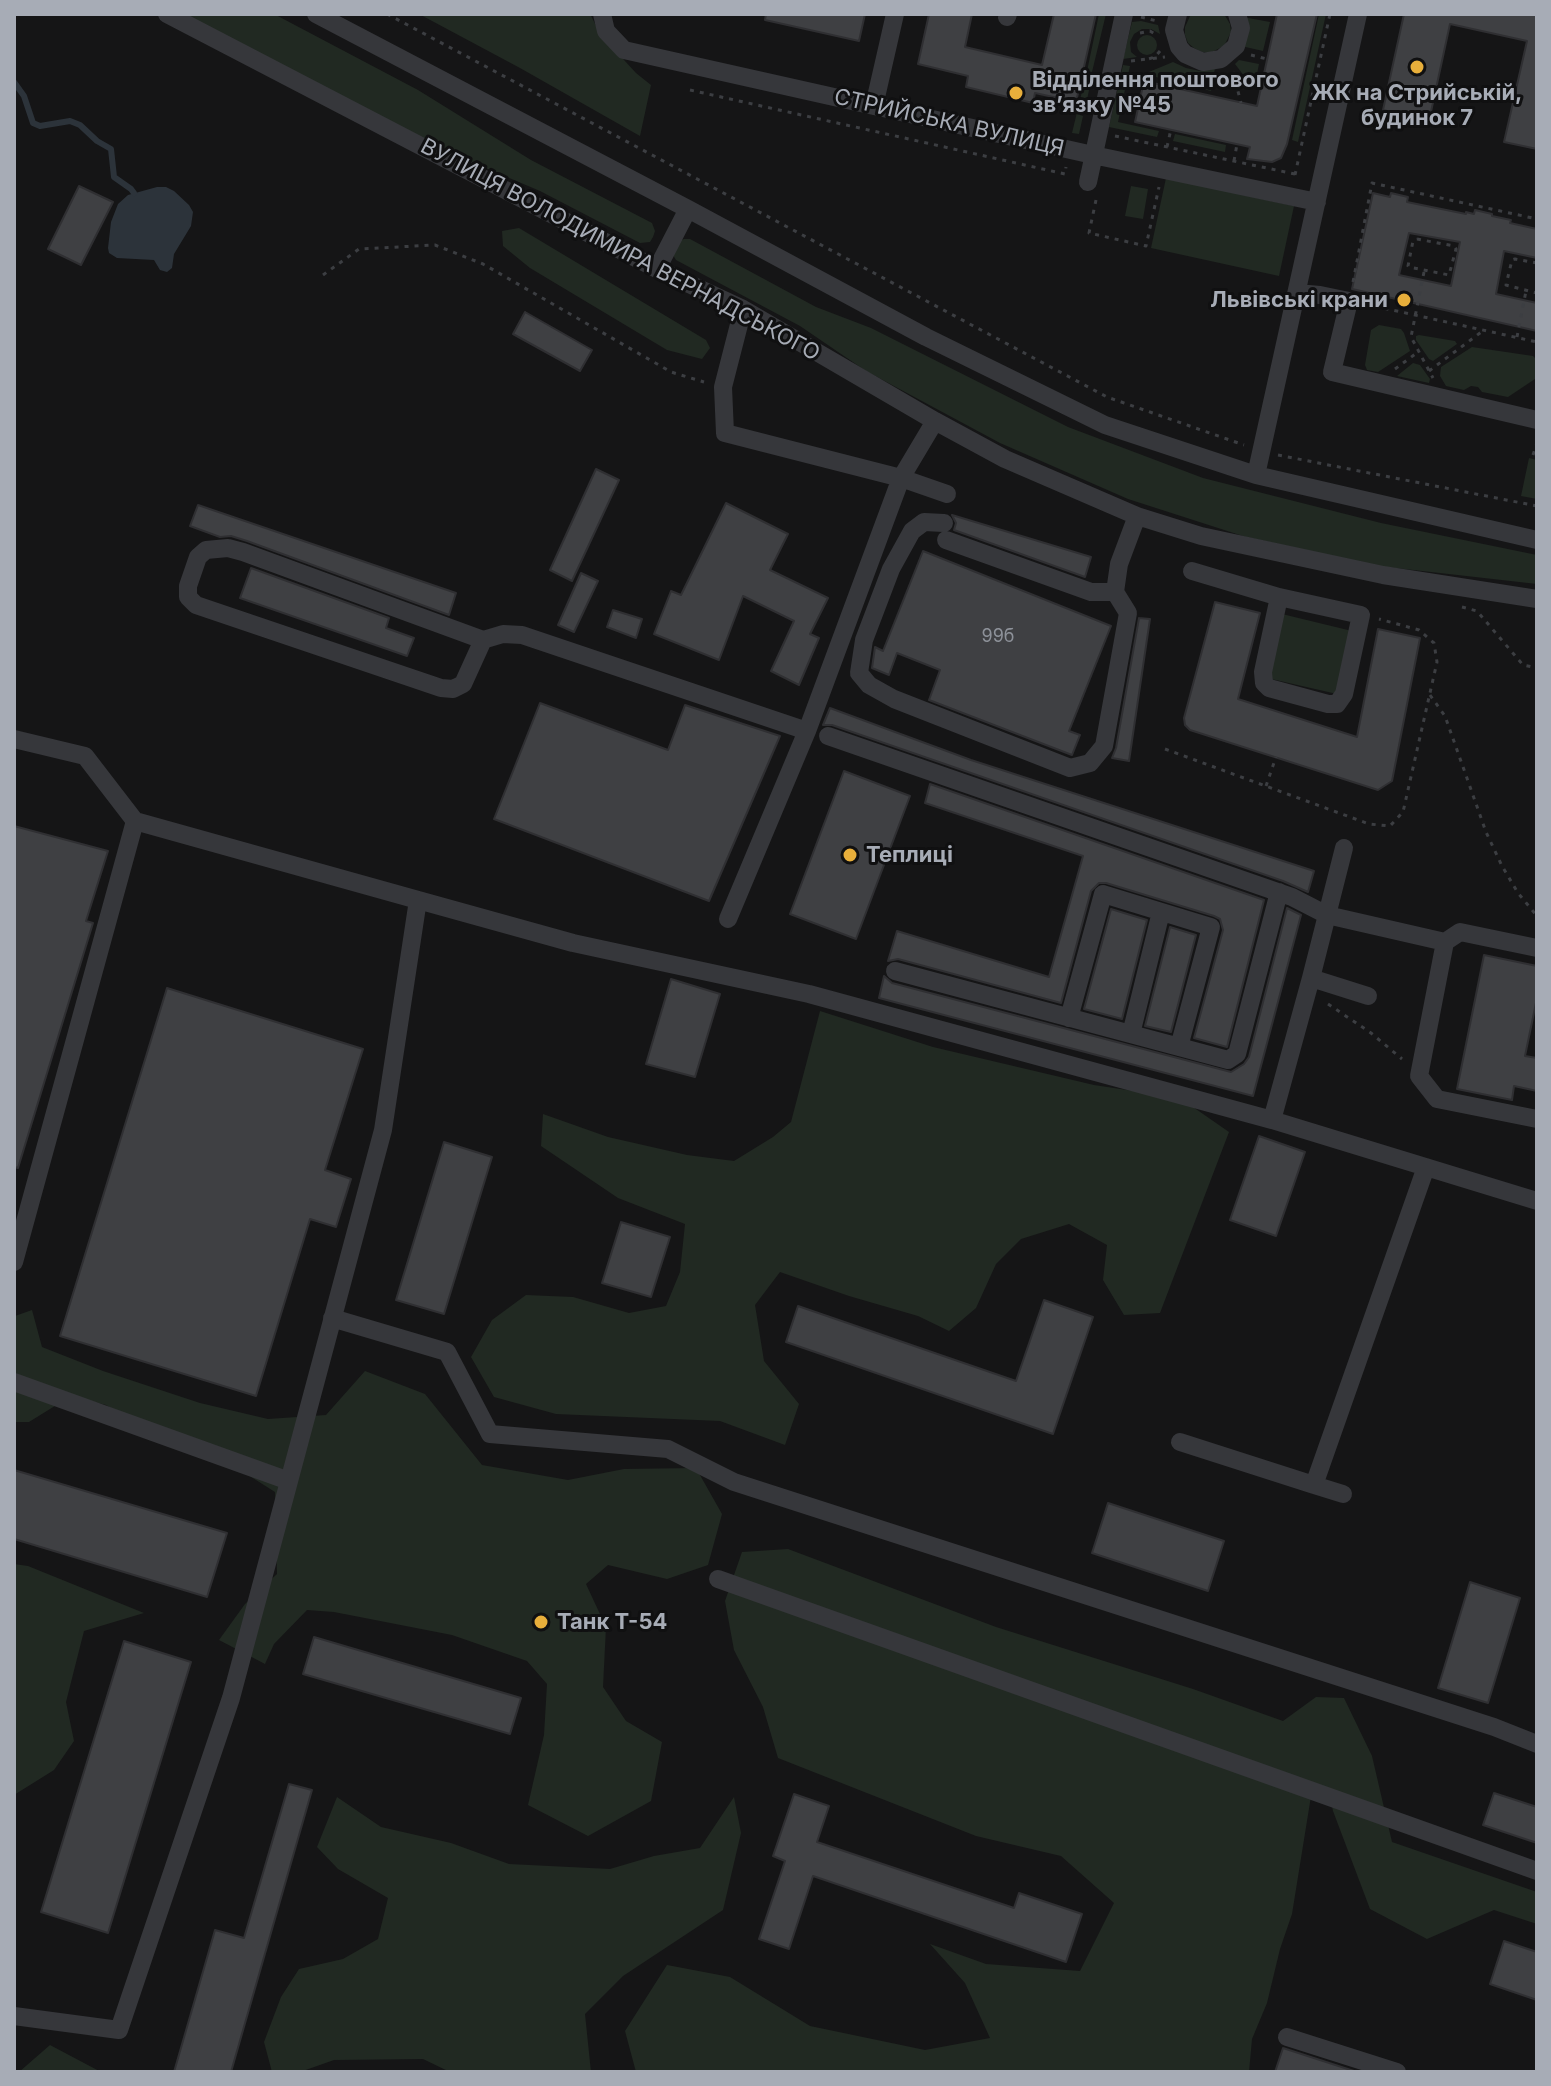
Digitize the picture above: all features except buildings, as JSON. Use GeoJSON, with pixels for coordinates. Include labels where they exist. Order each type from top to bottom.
{"type":"FeatureCollection","features":[{"type":"Feature","properties":{"kind":"street","name":"ВУЛИЦЯ ВОЛОДИМИРА ВЕРНАДСЬКОГО"},"geometry":{"type":"LineString","coordinates":[[167,14],[657,269],[743,309],[1005,459],[1137,516],[1201,536],[1383,575],[1537,599]]}},
{"type":"Feature","properties":{"kind":"street"},"geometry":{"type":"LineString","coordinates":[[316,14],[926,337],[1105,425],[1256,475],[1537,540]]}},
{"type":"Feature","properties":{"kind":"street","name":"СТРИЙСЬКА ВУЛИЦЯ"},"geometry":{"type":"LineString","coordinates":[[602,14],[606,31],[624,50],[1317,202]]}},
{"type":"Feature","properties":{"kind":"street"},"geometry":{"type":"LineString","coordinates":[[874,106],[895,14]]}},
{"type":"Feature","properties":{"kind":"street"},"geometry":{"type":"LineString","coordinates":[[1092,187],[1093,155],[1124,14]]}},
{"type":"Feature","properties":{"kind":"street"},"geometry":{"type":"LineString","coordinates":[[1178,14],[1174,30],[1179,47],[1185,54],[1203,62],[1226,56],[1236,46],[1241,28],[1237,14]]}},
{"type":"Feature","properties":{"kind":"street"},"geometry":{"type":"LineString","coordinates":[[1256,475],[1358,14]]}},
{"type":"Feature","properties":{"kind":"street"},"geometry":{"type":"LineString","coordinates":[[657,269],[688,209]]}},
{"type":"Feature","properties":{"kind":"street"},"geometry":{"type":"LineString","coordinates":[[1297,293],[1349,301],[1332,372],[1537,420]]}},
{"type":"Feature","properties":{"kind":"street"},"geometry":{"type":"LineString","coordinates":[[743,309],[723,387],[725,433],[901,478],[947,494]]}},
{"type":"Feature","properties":{"kind":"street"},"geometry":{"type":"LineString","coordinates":[[728,919],[807,731],[901,478],[935,421]]}},
{"type":"Feature","properties":{"kind":"street"},"geometry":{"type":"LineString","coordinates":[[1115,592],[1091,592],[924,522],[912,531],[891,569],[864,640],[859,673],[869,685],[894,699],[1070,768],[1090,763],[1104,746],[1128,613],[1115,592],[1119,564],[1137,516]]}},
{"type":"Feature","properties":{"kind":"street"},"geometry":{"type":"LineString","coordinates":[[483,640],[463,684],[453,689],[441,688],[196,605],[188,597],[188,586],[198,557],[206,550],[228,548],[483,640],[503,634],[522,635],[807,731]]}},
{"type":"Feature","properties":{"kind":"street"},"geometry":{"type":"LineString","coordinates":[[1192,571],[1279,597],[1361,615],[1344,694],[1337,704],[1269,688],[1264,683],[1263,672],[1279,597]]}},
{"type":"Feature","properties":{"kind":"street"},"geometry":{"type":"LineString","coordinates":[[828,736],[1279,892],[1327,915],[1445,942]]}},
{"type":"Feature","properties":{"kind":"street"},"geometry":{"type":"LineString","coordinates":[[14,739],[85,756],[135,821],[573,943],[809,994],[1272,1120],[1537,1201]]}},
{"type":"Feature","properties":{"kind":"street"},"geometry":{"type":"LineString","coordinates":[[14,1262],[135,821]]}},
{"type":"Feature","properties":{"kind":"street"},"geometry":{"type":"LineString","coordinates":[[1272,1120],[1344,848]]}},
{"type":"Feature","properties":{"kind":"street"},"geometry":{"type":"LineString","coordinates":[[895,971],[1228,1060],[1237,1054],[1279,892]]}},
{"type":"Feature","properties":{"kind":"street"},"geometry":{"type":"LineString","coordinates":[[1069,1018],[1103,894],[1211,927],[1179,1047]]}},
{"type":"Feature","properties":{"kind":"street"},"geometry":{"type":"LineString","coordinates":[[14,2016],[119,2030],[231,1698],[383,1130],[418,900]]}},
{"type":"Feature","properties":{"kind":"street"},"geometry":{"type":"LineString","coordinates":[[1131,1034],[1161,912]]}},
{"type":"Feature","properties":{"kind":"street"},"geometry":{"type":"LineString","coordinates":[[1537,948],[1460,932],[1445,942],[1419,1076],[1437,1099],[1537,1119]]}},
{"type":"Feature","properties":{"kind":"street"},"geometry":{"type":"LineString","coordinates":[[1310,983],[1368,996]]}},
{"type":"Feature","properties":{"kind":"street"},"geometry":{"type":"LineString","coordinates":[[1314,1485],[1426,1167]]}},
{"type":"Feature","properties":{"kind":"street"},"geometry":{"type":"LineString","coordinates":[[332,1318],[447,1352],[490,1434],[668,1449],[734,1482],[1479,1722],[1537,1744]]}},
{"type":"Feature","properties":{"kind":"street"},"geometry":{"type":"LineString","coordinates":[[14,1382],[289,1481]]}},
{"type":"Feature","properties":{"kind":"street"},"geometry":{"type":"LineString","coordinates":[[1180,1442],[1343,1494]]}},
{"type":"Feature","properties":{"kind":"street"},"geometry":{"type":"LineString","coordinates":[[718,1579],[1537,1871]]}},
{"type":"Feature","properties":{"kind":"street"},"geometry":{"type":"LineString","coordinates":[[1287,2037],[1397,2072]]}},
{"type":"Feature","properties":{"kind":"path"},"geometry":{"type":"LineString","coordinates":[[387,14],[1107,397],[1262,452],[1537,506]]}},
{"type":"Feature","properties":{"kind":"path"},"geometry":{"type":"LineString","coordinates":[[1292,186],[1330,14]]}},
{"type":"Feature","properties":{"kind":"path"},"geometry":{"type":"LineString","coordinates":[[1136,36],[1142,31],[1150,31],[1160,41],[1160,50],[1155,57],[1148,59],[1140,56]]}},
{"type":"Feature","properties":{"kind":"path"},"geometry":{"type":"LineString","coordinates":[[1120,62],[1185,54]]}},
{"type":"Feature","properties":{"kind":"path"},"geometry":{"type":"LineString","coordinates":[[1226,56],[1241,103]]}},
{"type":"Feature","properties":{"kind":"path"},"geometry":{"type":"LineString","coordinates":[[1082,75],[1098,78]]}},
{"type":"Feature","properties":{"kind":"path"},"geometry":{"type":"LineString","coordinates":[[690,90],[1065,174]]}},
{"type":"Feature","properties":{"kind":"path"},"geometry":{"type":"LineString","coordinates":[[1167,147],[1171,129]]}},
{"type":"Feature","properties":{"kind":"path"},"geometry":{"type":"LineString","coordinates":[[1104,134],[1295,174]]}},
{"type":"Feature","properties":{"kind":"path"},"geometry":{"type":"LineString","coordinates":[[1234,161],[1237,144]]}},
{"type":"Feature","properties":{"kind":"path"},"geometry":{"type":"LineString","coordinates":[[1092,187],[1089,233],[1146,246],[1161,175]]}},
{"type":"Feature","properties":{"kind":"path"},"geometry":{"type":"LineString","coordinates":[[1537,219],[1372,183],[1349,301],[1537,342]]}},
{"type":"Feature","properties":{"kind":"path"},"geometry":{"type":"LineString","coordinates":[[1417,239],[1454,246],[1456,249],[1449,275],[1425,271],[1408,266],[1413,241],[1417,239]]}},
{"type":"Feature","properties":{"kind":"path"},"geometry":{"type":"LineString","coordinates":[[323,275],[359,249],[435,245],[483,264],[671,372],[723,387]]}},
{"type":"Feature","properties":{"kind":"path"},"geometry":{"type":"LineString","coordinates":[[1537,263],[1512,260],[1506,285],[1537,293]]}},
{"type":"Feature","properties":{"kind":"path"},"geometry":{"type":"LineString","coordinates":[[1425,271],[1411,337],[1434,380]]}},
{"type":"Feature","properties":{"kind":"path"},"geometry":{"type":"LineString","coordinates":[[1517,337],[1526,291]]}},
{"type":"Feature","properties":{"kind":"path"},"geometry":{"type":"LineString","coordinates":[[1429,371],[1484,330]]}},
{"type":"Feature","properties":{"kind":"path"},"geometry":{"type":"LineString","coordinates":[[1386,376],[1418,351]]}},
{"type":"Feature","properties":{"kind":"path"},"geometry":{"type":"LineString","coordinates":[[1533,455],[1537,443]]}},
{"type":"Feature","properties":{"kind":"path"},"geometry":{"type":"LineString","coordinates":[[1453,604],[1477,611],[1523,665],[1537,668]]}},
{"type":"Feature","properties":{"kind":"path"},"geometry":{"type":"LineString","coordinates":[[1165,749],[1369,824],[1390,826],[1403,812],[1437,662],[1434,643],[1419,630],[1361,615]]}},
{"type":"Feature","properties":{"kind":"path"},"geometry":{"type":"LineString","coordinates":[[1430,695],[1445,716],[1486,832],[1502,866],[1537,916]]}},
{"type":"Feature","properties":{"kind":"path"},"geometry":{"type":"LineString","coordinates":[[1266,786],[1276,757]]}},
{"type":"Feature","properties":{"kind":"path"},"geometry":{"type":"LineString","coordinates":[[1310,983],[1314,993],[1391,1048],[1419,1076]]}},
{"type":"Feature","properties":{"kind":"shaded area"},"geometry":{"type":"Polygon","coordinates":[[[182,14],[274,14],[418,90],[531,160],[652,223],[655,231],[653,237],[650,242],[640,243],[540,191],[429,144],[182,14]]]}},
{"type":"Feature","properties":{"kind":"shaded area"},"geometry":{"type":"Polygon","coordinates":[[[419,14],[590,14],[601,35],[651,85],[640,136],[520,68],[419,14]]]}},
{"type":"Feature","properties":{"kind":"shaded area"},"geometry":{"type":"Polygon","coordinates":[[[1099,14],[1106,14],[1092,72],[1087,71],[1099,14]]]}},
{"type":"Feature","properties":{"kind":"shaded area"},"geometry":{"type":"Polygon","coordinates":[[[1191,14],[1224,14],[1231,32],[1224,46],[1210,53],[1202,52],[1188,43],[1185,27],[1191,14]]]}},
{"type":"Feature","properties":{"kind":"shaded area"},"geometry":{"type":"Polygon","coordinates":[[[1319,14],[1326,14],[1298,142],[1292,140],[1319,14]]]}},
{"type":"Feature","properties":{"kind":"shaded area"},"geometry":{"type":"Polygon","coordinates":[[[1243,17],[1270,22],[1263,51],[1241,46],[1243,17]]]}},
{"type":"Feature","properties":{"kind":"shaded area"},"geometry":{"type":"Polygon","coordinates":[[[1132,22],[1158,25],[1160,34],[1151,29],[1142,29],[1134,34],[1130,42],[1131,52],[1137,57],[1123,59],[1132,22]]]}},
{"type":"Feature","properties":{"kind":"shaded area"},"geometry":{"type":"Polygon","coordinates":[[[1147,35],[1154,38],[1157,45],[1154,52],[1147,55],[1140,52],[1137,45],[1140,38],[1147,35]]]}},
{"type":"Feature","properties":{"kind":"shaded area"},"geometry":{"type":"Polygon","coordinates":[[[1239,60],[1259,64],[1254,89],[1235,64],[1239,60]]]}},
{"type":"Feature","properties":{"kind":"shaded area"},"geometry":{"type":"Polygon","coordinates":[[[1173,62],[1200,71],[1215,68],[1211,91],[1144,74],[1173,62]]]}},
{"type":"Feature","properties":{"kind":"shaded area"},"geometry":{"type":"Polygon","coordinates":[[[1123,65],[1130,66],[1118,122],[1159,131],[1157,137],[1109,127],[1123,65]]]}},
{"type":"Feature","properties":{"kind":"shaded area"},"geometry":{"type":"Polygon","coordinates":[[[1085,79],[1091,80],[1087,100],[1083,100],[1079,134],[1072,133],[1085,79]]]}},
{"type":"Feature","properties":{"kind":"shaded area"},"geometry":{"type":"Polygon","coordinates":[[[1175,134],[1226,145],[1225,152],[1173,141],[1175,134]]]}},
{"type":"Feature","properties":{"kind":"shaded area"},"geometry":{"type":"Polygon","coordinates":[[[1166,178],[1294,206],[1279,276],[1151,248],[1166,178]]]}},
{"type":"Feature","properties":{"kind":"shaded area"},"geometry":{"type":"Polygon","coordinates":[[[1131,186],[1148,189],[1143,219],[1125,216],[1131,186]]]}},
{"type":"Feature","properties":{"kind":"shaded area"},"geometry":{"type":"Polygon","coordinates":[[[157,187],[174,191],[193,212],[191,226],[174,254],[172,268],[167,272],[160,270],[154,260],[117,258],[109,253],[108,248],[111,222],[118,204],[128,195],[157,187]]]}},
{"type":"Feature","properties":{"kind":"shaded area"},"geometry":{"type":"Polygon","coordinates":[[[519,228],[706,340],[710,348],[702,359],[667,350],[530,268],[503,246],[502,231],[519,228]]]}},
{"type":"Feature","properties":{"kind":"shaded area"},"geometry":{"type":"Polygon","coordinates":[[[690,239],[816,307],[871,328],[1068,427],[1203,478],[1381,523],[1537,555],[1537,584],[1378,566],[1246,537],[1128,499],[1000,443],[866,371],[800,326],[676,260],[673,255],[679,241],[690,239]]]}},
{"type":"Feature","properties":{"kind":"shaded area"},"geometry":{"type":"Polygon","coordinates":[[[1379,325],[1401,329],[1410,351],[1378,372],[1367,370],[1365,365],[1371,330],[1379,325]]]}},
{"type":"Feature","properties":{"kind":"shaded area"},"geometry":{"type":"Polygon","coordinates":[[[1419,335],[1455,341],[1457,344],[1433,361],[1416,340],[1419,335]]]}},
{"type":"Feature","properties":{"kind":"shaded area"},"geometry":{"type":"Polygon","coordinates":[[[1472,347],[1533,356],[1537,360],[1535,379],[1508,397],[1482,392],[1478,387],[1471,386],[1464,390],[1446,386],[1440,376],[1441,367],[1472,347]]]}},
{"type":"Feature","properties":{"kind":"shaded area"},"geometry":{"type":"Polygon","coordinates":[[[1413,363],[1420,365],[1430,379],[1429,383],[1397,376],[1413,363]]]}},
{"type":"Feature","properties":{"kind":"shaded area"},"geometry":{"type":"Polygon","coordinates":[[[1529,458],[1537,460],[1537,499],[1521,496],[1529,458]]]}},
{"type":"Feature","properties":{"kind":"shaded area"},"geometry":{"type":"Polygon","coordinates":[[[1282,614],[1352,631],[1337,694],[1267,678],[1282,614]]]}},
{"type":"Feature","properties":{"kind":"shaded area"},"geometry":{"type":"Polygon","coordinates":[[[820,1011],[933,1047],[1094,1085],[1180,1098],[1229,1132],[1160,1313],[1124,1315],[1103,1280],[1107,1245],[1069,1224],[1021,1239],[996,1264],[976,1308],[949,1331],[918,1316],[780,1272],[755,1305],[764,1361],[799,1404],[785,1445],[720,1421],[556,1414],[494,1397],[471,1357],[492,1320],[526,1295],[573,1297],[629,1313],[666,1306],[680,1272],[685,1224],[618,1198],[541,1146],[543,1114],[608,1137],[687,1155],[734,1161],[791,1122],[820,1011]]]}},
{"type":"Feature","properties":{"kind":"shaded area"},"geometry":{"type":"Polygon","coordinates":[[[32,1310],[42,1347],[200,1403],[268,1419],[326,1415],[365,1371],[425,1394],[482,1465],[568,1480],[624,1469],[696,1468],[722,1514],[708,1565],[667,1579],[608,1565],[586,1584],[606,1627],[603,1687],[626,1721],[662,1742],[651,1801],[588,1836],[528,1805],[544,1735],[547,1684],[527,1661],[452,1635],[334,1612],[307,1610],[274,1644],[265,1664],[219,1640],[245,1604],[277,1574],[275,1492],[237,1468],[170,1445],[106,1405],[71,1396],[29,1422],[14,1422],[15,1316],[32,1310]]]}},
{"type":"Feature","properties":{"kind":"shaded area"},"geometry":{"type":"Polygon","coordinates":[[[788,1549],[996,1627],[1283,1721],[1316,1697],[1344,1698],[1372,1756],[1392,1842],[1537,1892],[1537,1924],[1494,1910],[1427,1939],[1370,1909],[1333,1811],[1329,1790],[1312,1790],[1292,1914],[1267,2003],[1252,2039],[1249,2072],[636,2072],[625,2031],[667,1965],[730,1977],[810,2026],[925,2050],[990,2038],[965,1983],[930,1944],[986,1964],[1080,1971],[1114,1903],[1061,1856],[976,1836],[778,1758],[763,1707],[734,1650],[725,1601],[742,1552],[788,1549]]]}},
{"type":"Feature","properties":{"kind":"shaded area"},"geometry":{"type":"Polygon","coordinates":[[[14,1564],[28,1566],[144,1613],[84,1631],[66,1702],[74,1741],[54,1770],[14,1795],[14,1564]]]}},
{"type":"Feature","properties":{"kind":"shaded area"},"geometry":{"type":"Polygon","coordinates":[[[337,1797],[381,1827],[451,1843],[509,1864],[610,1869],[654,1856],[700,1848],[734,1797],[741,1833],[723,1910],[623,1976],[585,2014],[591,2072],[450,2072],[423,2059],[334,2060],[300,2072],[272,2072],[264,2042],[281,1997],[299,1969],[343,1959],[378,1939],[388,1898],[338,1869],[317,1847],[337,1797]]]}},
{"type":"Feature","properties":{"kind":"shaded area"},"geometry":{"type":"Polygon","coordinates":[[[50,2045],[101,2072],[19,2072],[50,2045]]]}},
{"type":"Feature","properties":{"kind":"waterway"},"geometry":{"type":"LineString","coordinates":[[14,82],[24,96],[33,123],[40,126],[70,121],[80,125],[111,149],[114,177],[134,193]]}},
{"type":"Feature","properties":{"kind":"place","name":"ЖК на Стрийській, будинок 7"},"geometry":{"type":"Point","coordinates":[1417,67]}},
{"type":"Feature","properties":{"kind":"place","name":"Відділення поштового зв’язку №45"},"geometry":{"type":"Point","coordinates":[1016,93]}},
{"type":"Feature","properties":{"kind":"place","name":"Львівські крани"},"geometry":{"type":"Point","coordinates":[1404,300]}},
{"type":"Feature","properties":{"kind":"place","name":"Теплиці"},"geometry":{"type":"Point","coordinates":[850,855]}},
{"type":"Feature","properties":{"kind":"place","name":"Танк Т-54"},"geometry":{"type":"Point","coordinates":[541,1622]}}]}
